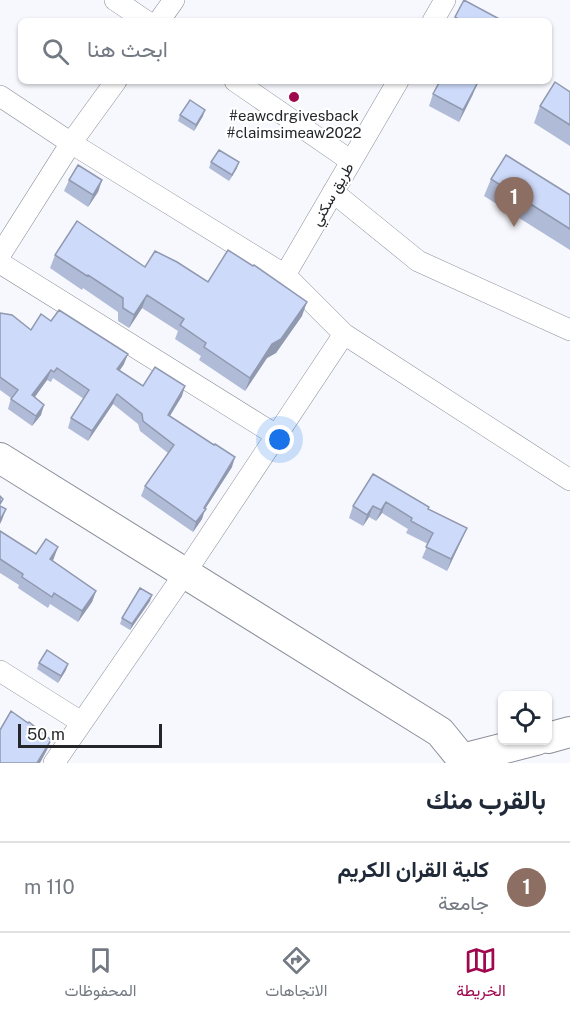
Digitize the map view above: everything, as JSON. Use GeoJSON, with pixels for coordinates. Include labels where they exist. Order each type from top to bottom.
{"type":"FeatureCollection","features":[{"type":"Feature","properties":{"kind":"street"},"geometry":{"type":"LineString","coordinates":[[114,0],[141,18]]}},
{"type":"Feature","properties":{"kind":"street"},"geometry":{"type":"LineString","coordinates":[[161,18],[174,0]]}},
{"type":"Feature","properties":{"kind":"street"},"geometry":{"type":"LineString","coordinates":[[435,18],[445,0]]}},
{"type":"Feature","properties":{"kind":"street"},"geometry":{"type":"LineString","coordinates":[[0,255],[71,143],[114,84]]}},
{"type":"Feature","properties":{"kind":"street"},"geometry":{"type":"LineString","coordinates":[[238,84],[351,161]]}},
{"type":"Feature","properties":{"kind":"street","name":"طريق سكني"},"geometry":{"type":"LineString","coordinates":[[285,275],[396,84]]}},
{"type":"Feature","properties":{"kind":"street"},"geometry":{"type":"LineString","coordinates":[[0,96],[71,143],[285,275],[344,334],[570,480]]}},
{"type":"Feature","properties":{"kind":"street"},"geometry":{"type":"LineString","coordinates":[[333,192],[418,261],[570,330]]}},
{"type":"Feature","properties":{"kind":"street"},"geometry":{"type":"LineString","coordinates":[[0,263],[276,435]]}},
{"type":"Feature","properties":{"kind":"street"},"geometry":{"type":"LineString","coordinates":[[54,763],[185,573],[344,334]]}},
{"type":"Feature","properties":{"kind":"street"},"geometry":{"type":"LineString","coordinates":[[0,458],[440,732],[462,761],[521,745]]}},
{"type":"Feature","properties":{"kind":"street"},"geometry":{"type":"LineString","coordinates":[[0,671],[81,722]]}},
{"type":"Feature","properties":{"kind":"street"},"geometry":{"type":"LineString","coordinates":[[552,737],[570,732]]}},
{"type":"Feature","properties":{"kind":"building"},"geometry":{"type":"Polygon","coordinates":[[[464,0],[497,18],[457,18],[455,17],[464,0]]]}},
{"type":"Feature","properties":{"kind":"building"},"geometry":{"type":"Polygon","coordinates":[[[555,82],[570,92],[570,125],[540,106],[555,82]]]}},
{"type":"Feature","properties":{"kind":"building"},"geometry":{"type":"Polygon","coordinates":[[[438,84],[477,84],[463,110],[433,94],[438,84]]]}},
{"type":"Feature","properties":{"kind":"building"},"geometry":{"type":"Polygon","coordinates":[[[190,100],[205,110],[196,125],[180,115],[190,100]]]}},
{"type":"Feature","properties":{"kind":"building"},"geometry":{"type":"Polygon","coordinates":[[[219,150],[239,162],[232,175],[211,162],[219,150]]]}},
{"type":"Feature","properties":{"kind":"building"},"geometry":{"type":"Polygon","coordinates":[[[506,155],[570,195],[570,229],[491,179],[506,155]]]}},
{"type":"Feature","properties":{"kind":"building"},"geometry":{"type":"Polygon","coordinates":[[[78,165],[102,180],[93,195],[69,180],[78,165]]]}},
{"type":"Feature","properties":{"kind":"building"},"geometry":{"type":"Polygon","coordinates":[[[77,221],[145,267],[155,251],[208,282],[228,250],[307,302],[281,339],[272,344],[250,378],[204,347],[206,343],[180,325],[184,319],[147,295],[134,315],[123,308],[123,298],[55,255],[77,221]]]}},
{"type":"Feature","properties":{"kind":"building"},"geometry":{"type":"Polygon","coordinates":[[[59,310],[128,354],[117,369],[143,386],[155,367],[185,386],[168,415],[235,457],[204,508],[206,509],[196,522],[145,486],[174,445],[143,421],[142,414],[117,394],[92,431],[71,418],[89,390],[57,368],[54,372],[51,370],[32,395],[44,405],[36,416],[11,399],[18,390],[0,377],[0,313],[12,315],[31,330],[41,314],[51,321],[59,310]]]}},
{"type":"Feature","properties":{"kind":"building"},"geometry":{"type":"Polygon","coordinates":[[[373,474],[429,507],[428,509],[467,528],[451,559],[426,547],[433,533],[411,521],[412,518],[386,502],[381,510],[373,506],[367,515],[353,506],[373,474]]]}},
{"type":"Feature","properties":{"kind":"building"},"geometry":{"type":"Polygon","coordinates":[[[0,506],[6,509],[0,520],[0,506]]]}},
{"type":"Feature","properties":{"kind":"building"},"geometry":{"type":"Polygon","coordinates":[[[0,531],[36,554],[46,539],[58,547],[50,559],[96,591],[82,611],[54,593],[52,597],[0,559],[0,531]]]}},
{"type":"Feature","properties":{"kind":"building"},"geometry":{"type":"Polygon","coordinates":[[[140,588],[152,595],[132,624],[122,618],[140,588]]]}},
{"type":"Feature","properties":{"kind":"building"},"geometry":{"type":"Polygon","coordinates":[[[47,650],[68,664],[61,676],[39,663],[47,650]]]}},
{"type":"Feature","properties":{"kind":"building"},"geometry":{"type":"Polygon","coordinates":[[[11,711],[51,740],[37,763],[0,763],[0,730],[11,711]]]}},
{"type":"Feature","properties":{"kind":"place","name":"#eawcdrgivesback #claimsimeaw2022"},"geometry":{"type":"Point","coordinates":[294,97]}},
{"type":"Feature","properties":{"kind":"place","name":"كلية القران الكريم"},"geometry":{"type":"Point","coordinates":[514,227]}}]}
